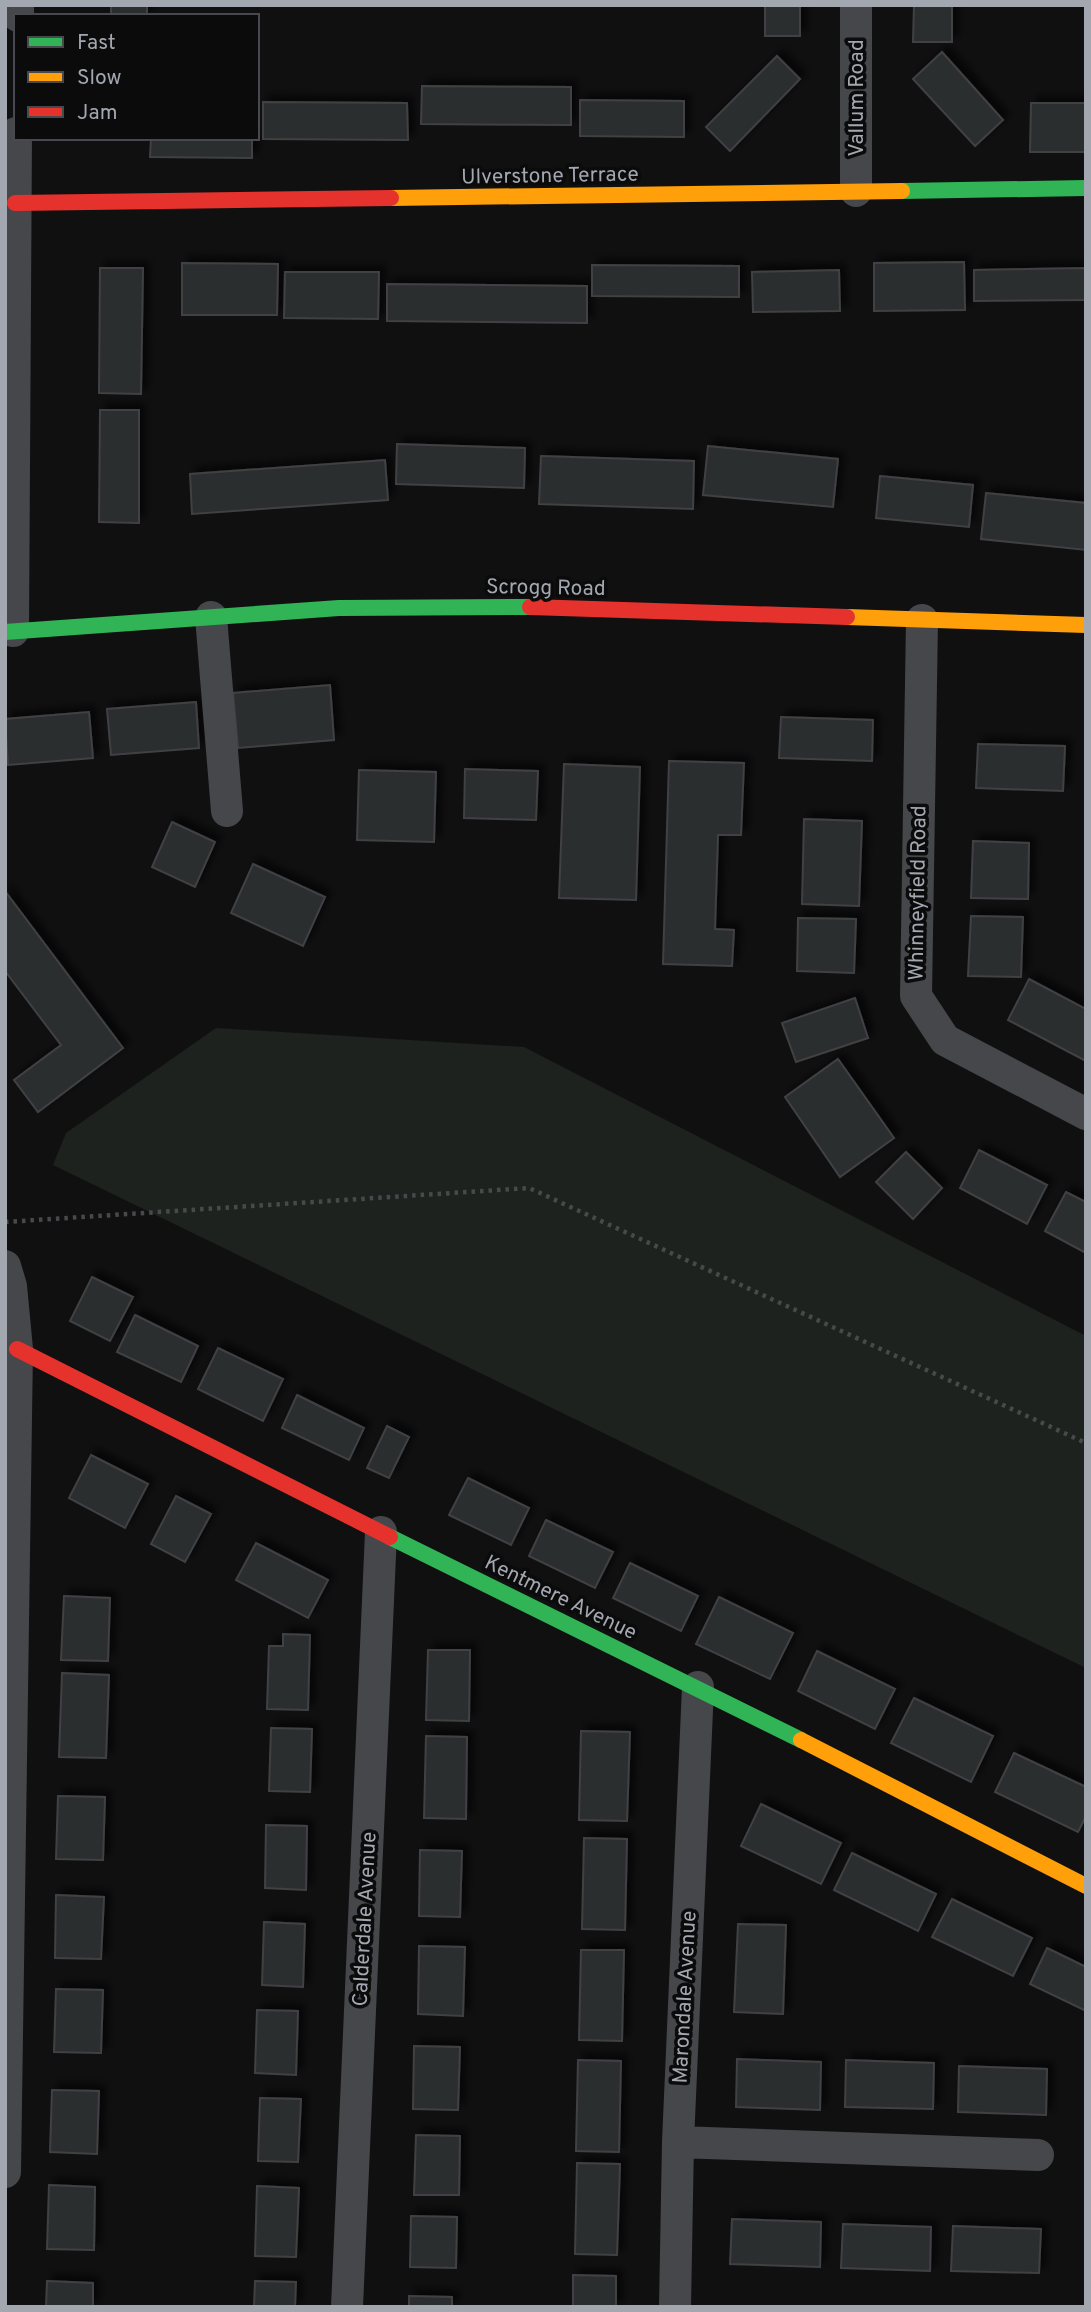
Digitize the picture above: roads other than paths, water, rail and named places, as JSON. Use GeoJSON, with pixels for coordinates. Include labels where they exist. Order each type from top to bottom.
{"type":"FeatureCollection","features":[{"type":"Feature","properties":{"kind":"street","name":"Vallum Road"},"geometry":{"type":"LineString","coordinates":[[856,5],[856,191]]}},
{"type":"Feature","properties":{"kind":"street"},"geometry":{"type":"LineString","coordinates":[[9,632],[16,140]]}},
{"type":"Feature","properties":{"kind":"street","name":"Ulverstone Terrace"},"geometry":{"type":"LineString","coordinates":[[15,203],[1086,188]]}},
{"type":"Feature","properties":{"kind":"street","name":"Scrogg Road"},"geometry":{"type":"LineString","coordinates":[[9,632],[339,608],[505,606],[1086,625]]}},
{"type":"Feature","properties":{"kind":"street"},"geometry":{"type":"LineString","coordinates":[[211,617],[227,811]]}},
{"type":"Feature","properties":{"kind":"street","name":"Whinneyfield Road"},"geometry":{"type":"LineString","coordinates":[[922,620],[916,996],[946,1040],[1086,1114]]}},
{"type":"Feature","properties":{"kind":"street"},"geometry":{"type":"LineString","coordinates":[[5,1266],[11,1286],[17,1349],[5,2172]]}},
{"type":"Feature","properties":{"kind":"street","name":"Kentmere Avenue"},"geometry":{"type":"LineString","coordinates":[[17,1349],[698,1687],[1086,1886]]}},
{"type":"Feature","properties":{"kind":"street","name":"Calderdale Avenue"},"geometry":{"type":"LineString","coordinates":[[347,2307],[381,1532]]}},
{"type":"Feature","properties":{"kind":"street","name":"Marondale Avenue"},"geometry":{"type":"LineString","coordinates":[[675,2307],[678,2142],[698,1687]]}},
{"type":"Feature","properties":{"kind":"street"},"geometry":{"type":"LineString","coordinates":[[678,2142],[1038,2155]]}}]}
